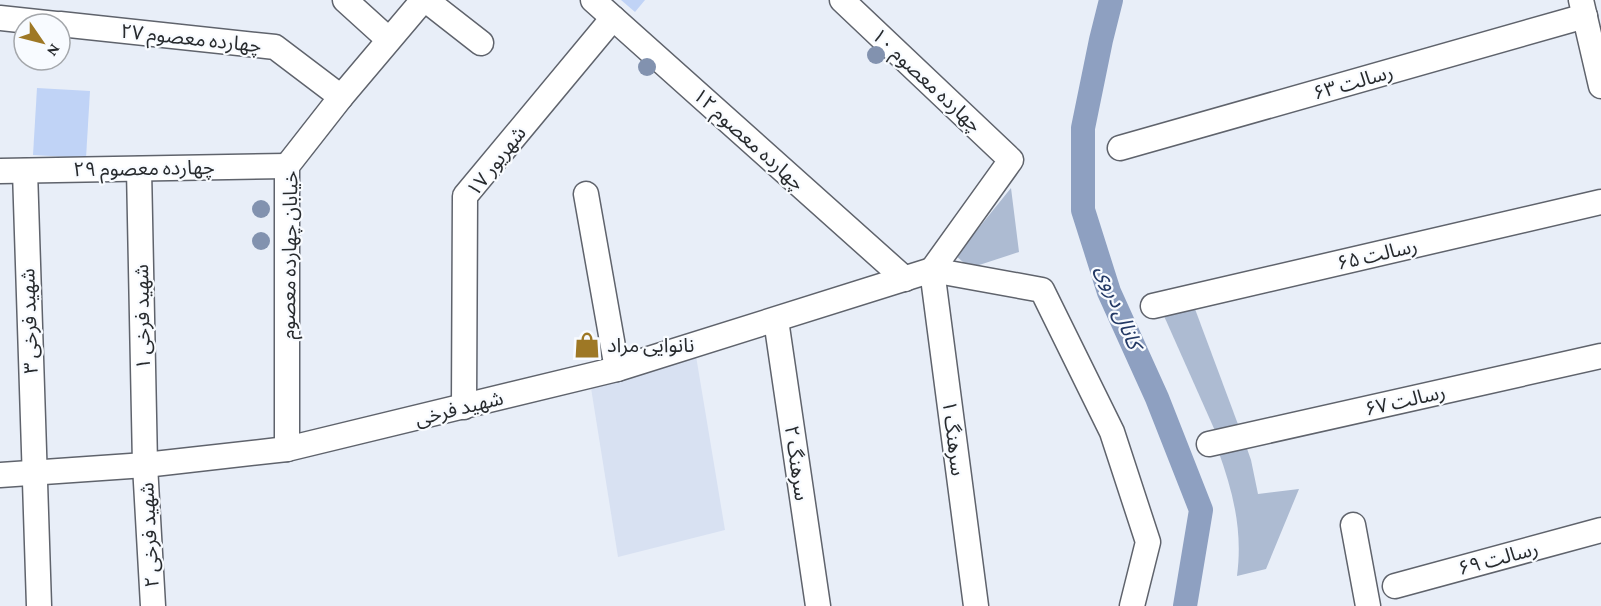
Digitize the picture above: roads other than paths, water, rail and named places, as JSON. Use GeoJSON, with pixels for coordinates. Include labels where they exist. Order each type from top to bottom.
{"type":"FeatureCollection","features":[{"type":"Feature","properties":{"kind":"street","name":"خیابان چهارده معصوم"},"geometry":{"type":"LineString","coordinates":[[286,449],[287,166],[388,39],[424,0]]}},
{"type":"Feature","properties":{"kind":"street"},"geometry":{"type":"LineString","coordinates":[[424,0],[481,43]]}},
{"type":"Feature","properties":{"kind":"street","name":"چهارده معصوم ۱۲"},"geometry":{"type":"LineString","coordinates":[[594,0],[905,279]]}},
{"type":"Feature","properties":{"kind":"street","name":"چهارده معصوم ۱۰"},"geometry":{"type":"LineString","coordinates":[[842,0],[1011,160],[932,270]]}},
{"type":"Feature","properties":{"kind":"street"},"geometry":{"type":"LineString","coordinates":[[342,1],[388,39]]}},
{"type":"Feature","properties":{"kind":"street"},"geometry":{"type":"LineString","coordinates":[[1583,8],[1601,86]]}},
{"type":"Feature","properties":{"kind":"street","name":"رسالت ۶۳"},"geometry":{"type":"LineString","coordinates":[[1120,148],[1583,8]]}},
{"type":"Feature","properties":{"kind":"street","name":"۱۷ شهریور"},"geometry":{"type":"LineString","coordinates":[[464,407],[465,196],[613,18]]}},
{"type":"Feature","properties":{"kind":"street","name":"چهارده معصوم ۲۷"},"geometry":{"type":"LineString","coordinates":[[72,25],[275,47],[341,97]]}},
{"type":"Feature","properties":{"kind":"street","name":"چهارده معصوم ۲۹"},"geometry":{"type":"LineString","coordinates":[[0,171],[287,166]]}},
{"type":"Feature","properties":{"kind":"street","name":"شهید فرخی ۱"},"geometry":{"type":"LineString","coordinates":[[140,169],[145,465]]}},
{"type":"Feature","properties":{"kind":"street","name":"شهید فرخی ۳"},"geometry":{"type":"LineString","coordinates":[[25,171],[39,606]]}},
{"type":"Feature","properties":{"kind":"street"},"geometry":{"type":"LineString","coordinates":[[586,194],[616,369]]}},
{"type":"Feature","properties":{"kind":"street","name":"رسالت ۶۵"},"geometry":{"type":"LineString","coordinates":[[1153,306],[1601,202]]}},
{"type":"Feature","properties":{"kind":"street"},"geometry":{"type":"LineString","coordinates":[[932,270],[1042,290],[1112,432],[1149,542],[1132,606]]}},
{"type":"Feature","properties":{"kind":"street","name":"شهید فرخی"},"geometry":{"type":"LineString","coordinates":[[0,474],[145,465],[286,449],[616,369],[932,270]]}},
{"type":"Feature","properties":{"kind":"street","name":"سرهنگ ۱"},"geometry":{"type":"LineString","coordinates":[[932,270],[976,606]]}},
{"type":"Feature","properties":{"kind":"street","name":"سرهنگ ۲"},"geometry":{"type":"LineString","coordinates":[[776,320],[818,606]]}},
{"type":"Feature","properties":{"kind":"street","name":"رسالت ۶۷"},"geometry":{"type":"LineString","coordinates":[[1209,444],[1601,356]]}},
{"type":"Feature","properties":{"kind":"street","name":"شهید فرخی ۲"},"geometry":{"type":"LineString","coordinates":[[145,465],[153,606]]}},
{"type":"Feature","properties":{"kind":"street"},"geometry":{"type":"LineString","coordinates":[[1353,525],[1368,606]]}},
{"type":"Feature","properties":{"kind":"street","name":"رسالت ۶۹"},"geometry":{"type":"LineString","coordinates":[[1395,586],[1601,530]]}},
{"type":"Feature","properties":{"kind":"waterway","name":"کانال دروی"},"geometry":{"type":"LineString","coordinates":[[1111,0],[1083,128],[1083,210],[1109,292],[1157,398],[1201,510],[1185,606]]}},
{"type":"Feature","properties":{"kind":"place","name":"نانوایی مراد"},"geometry":{"type":"Point","coordinates":[587,345]}}]}
